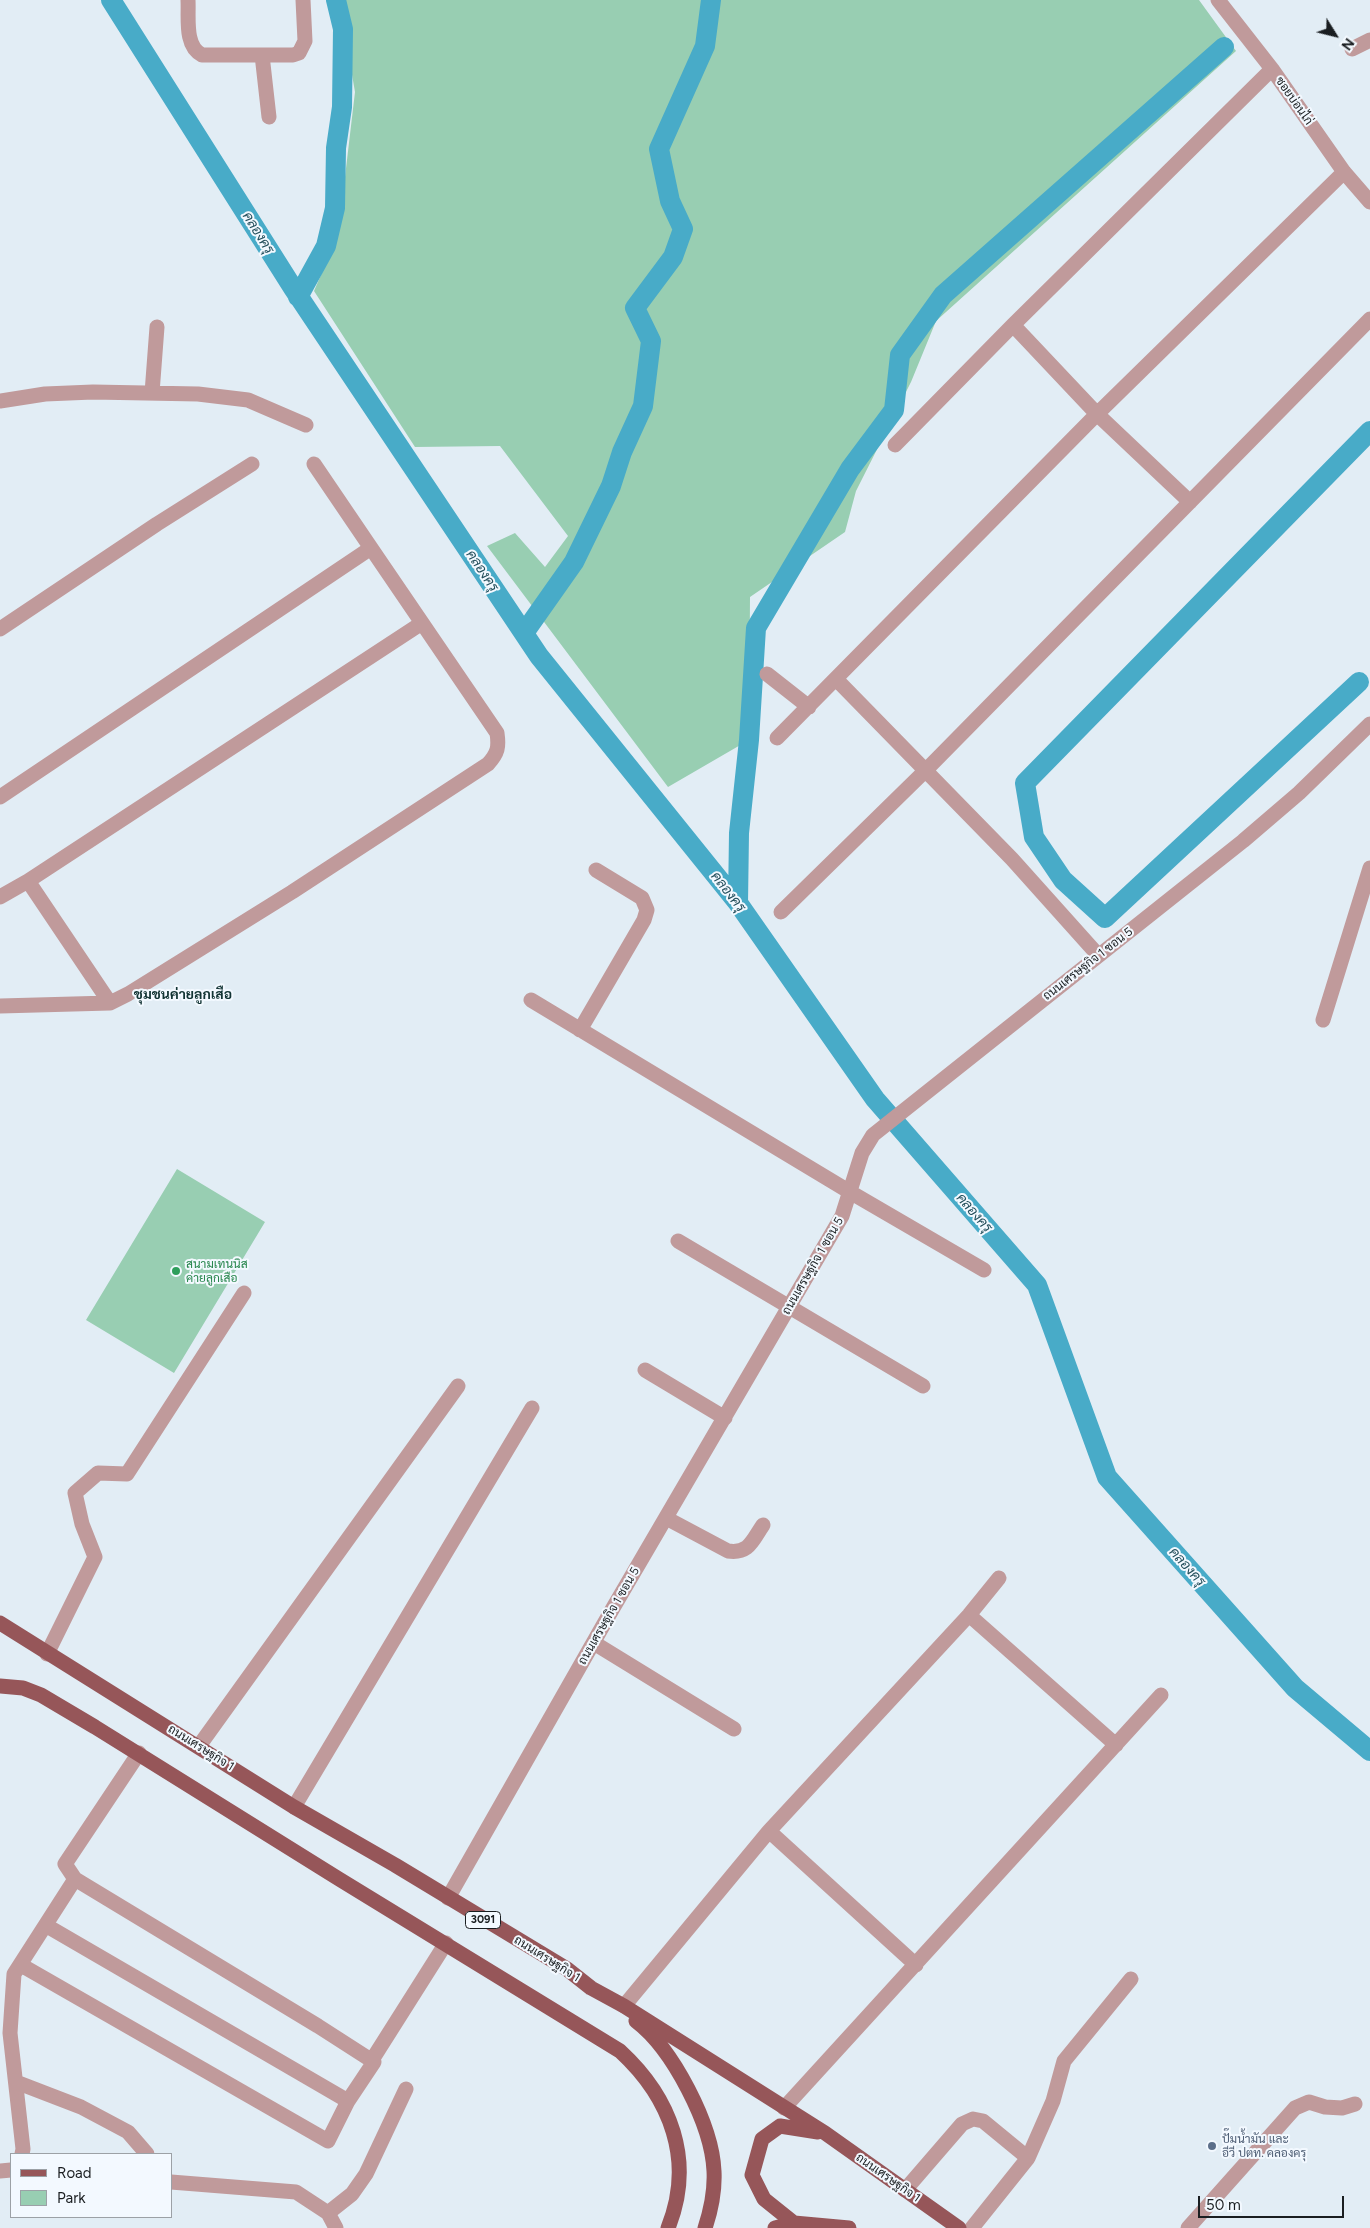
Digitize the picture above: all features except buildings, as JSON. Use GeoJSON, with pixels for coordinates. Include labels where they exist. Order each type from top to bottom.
{"type":"FeatureCollection","features":[{"type":"Feature","properties":{"kind":"main road","name":"ถนนเศรษฐกิจ 1"},"geometry":{"type":"LineString","coordinates":[[4,1628],[199,1746],[294,1807],[395,1865],[567,1969],[591,1988],[624,2006],[825,2134],[959,2228]]}},
{"type":"Feature","properties":{"kind":"main road"},"geometry":{"type":"LineString","coordinates":[[0,1686],[23,1688],[41,1695],[139,1753],[446,1944],[603,2039],[625,2056],[648,2080],[661,2100],[673,2128],[679,2152],[679,2180],[676,2210],[668,2228]]}},
{"type":"Feature","properties":{"kind":"main road"},"geometry":{"type":"LineString","coordinates":[[591,1988],[639,2023],[664,2049],[695,2105],[708,2140],[714,2171],[710,2212],[705,2228]]}},
{"type":"Feature","properties":{"kind":"main road"},"geometry":{"type":"LineString","coordinates":[[794,2223],[764,2199],[752,2175],[762,2139],[780,2126],[825,2134]]}},
{"type":"Feature","properties":{"kind":"main road"},"geometry":{"type":"LineString","coordinates":[[775,2228],[794,2223],[847,2228]]}},
{"type":"Feature","properties":{"kind":"street"},"geometry":{"type":"LineString","coordinates":[[188,0],[190,41],[196,52],[202,55],[293,55],[302,49],[305,41],[303,0]]}},
{"type":"Feature","properties":{"kind":"street","name":"ซอยบ่อนไก่"},"geometry":{"type":"LineString","coordinates":[[1218,0],[1272,68],[1344,172],[1370,202]]}},
{"type":"Feature","properties":{"kind":"street"},"geometry":{"type":"LineString","coordinates":[[1352,49],[1370,40]]}},
{"type":"Feature","properties":{"kind":"street"},"geometry":{"type":"LineString","coordinates":[[262,55],[269,117]]}},
{"type":"Feature","properties":{"kind":"street"},"geometry":{"type":"LineString","coordinates":[[895,445],[1272,68]]}},
{"type":"Feature","properties":{"kind":"street"},"geometry":{"type":"LineString","coordinates":[[777,738],[1097,414],[1344,172]]}},
{"type":"Feature","properties":{"kind":"street"},"geometry":{"type":"LineString","coordinates":[[781,912],[926,770],[1370,319]]}},
{"type":"Feature","properties":{"kind":"street"},"geometry":{"type":"LineString","coordinates":[[1013,325],[1097,414],[1190,502]]}},
{"type":"Feature","properties":{"kind":"street"},"geometry":{"type":"LineString","coordinates":[[152,393],[157,327]]}},
{"type":"Feature","properties":{"kind":"street"},"geometry":{"type":"LineString","coordinates":[[0,401],[45,394],[198,394],[248,400],[306,425]]}},
{"type":"Feature","properties":{"kind":"street"},"geometry":{"type":"LineString","coordinates":[[0,629],[157,524],[252,464]]}},
{"type":"Feature","properties":{"kind":"street"},"geometry":{"type":"LineString","coordinates":[[0,1006],[110,1003],[137,989],[292,892],[488,764],[496,756],[499,746],[497,732],[314,464]]}},
{"type":"Feature","properties":{"kind":"street"},"geometry":{"type":"LineString","coordinates":[[0,797],[371,548]]}},
{"type":"Feature","properties":{"kind":"street"},"geometry":{"type":"LineString","coordinates":[[0,897],[28,881],[422,623]]}},
{"type":"Feature","properties":{"kind":"street"},"geometry":{"type":"LineString","coordinates":[[767,674],[808,706]]}},
{"type":"Feature","properties":{"kind":"street"},"geometry":{"type":"LineString","coordinates":[[836,679],[1012,859],[1098,955]]}},
{"type":"Feature","properties":{"kind":"street","name":"ถนนเศรษฐกิจ 1 ซอน 5"},"geometry":{"type":"LineString","coordinates":[[448,1898],[842,1216],[862,1153],[873,1135],[1244,841],[1313,780],[1370,724]]}},
{"type":"Feature","properties":{"kind":"street"},"geometry":{"type":"LineString","coordinates":[[1323,1020],[1370,868]]}},
{"type":"Feature","properties":{"kind":"street"},"geometry":{"type":"LineString","coordinates":[[580,1030],[644,920],[647,910],[642,898],[596,870]]}},
{"type":"Feature","properties":{"kind":"street"},"geometry":{"type":"LineString","coordinates":[[28,881],[110,1003]]}},
{"type":"Feature","properties":{"kind":"street"},"geometry":{"type":"LineString","coordinates":[[531,1000],[850,1192],[984,1270]]}},
{"type":"Feature","properties":{"kind":"street"},"geometry":{"type":"LineString","coordinates":[[678,1241],[923,1386]]}},
{"type":"Feature","properties":{"kind":"street"},"geometry":{"type":"LineString","coordinates":[[47,1654],[95,1557],[82,1524],[75,1493],[98,1473],[127,1474],[244,1293]]}},
{"type":"Feature","properties":{"kind":"street"},"geometry":{"type":"LineString","coordinates":[[645,1370],[725,1418]]}},
{"type":"Feature","properties":{"kind":"street"},"geometry":{"type":"LineString","coordinates":[[199,1746],[458,1386]]}},
{"type":"Feature","properties":{"kind":"street"},"geometry":{"type":"LineString","coordinates":[[294,1807],[532,1408]]}},
{"type":"Feature","properties":{"kind":"street"},"geometry":{"type":"LineString","coordinates":[[666,1518],[728,1551],[736,1552],[742,1552],[763,1525]]}},
{"type":"Feature","properties":{"kind":"street"},"geometry":{"type":"LineString","coordinates":[[624,2006],[769,1831],[970,1615],[999,1578]]}},
{"type":"Feature","properties":{"kind":"street"},"geometry":{"type":"LineString","coordinates":[[970,1615],[1116,1745]]}},
{"type":"Feature","properties":{"kind":"street"},"geometry":{"type":"LineString","coordinates":[[594,1643],[734,1729]]}},
{"type":"Feature","properties":{"kind":"street"},"geometry":{"type":"LineString","coordinates":[[784,2108],[1161,1695]]}},
{"type":"Feature","properties":{"kind":"street"},"geometry":{"type":"LineString","coordinates":[[139,1753],[65,1864],[75,1879],[372,2060]]}},
{"type":"Feature","properties":{"kind":"street"},"geometry":{"type":"LineString","coordinates":[[769,1831],[916,1965]]}},
{"type":"Feature","properties":{"kind":"street"},"geometry":{"type":"LineString","coordinates":[[22,2153],[24,2149],[10,2033],[14,1974],[47,1926],[75,1879]]}},
{"type":"Feature","properties":{"kind":"street"},"geometry":{"type":"LineString","coordinates":[[47,1926],[348,2101]]}},
{"type":"Feature","properties":{"kind":"street"},"geometry":{"type":"LineString","coordinates":[[20,1965],[328,2141],[348,2101],[373,2066],[372,2060],[446,1944]]}},
{"type":"Feature","properties":{"kind":"street"},"geometry":{"type":"LineString","coordinates":[[972,2228],[1028,2158],[1053,2101],[1064,2061],[1131,1979]]}},
{"type":"Feature","properties":{"kind":"street"},"geometry":{"type":"LineString","coordinates":[[16,2082],[81,2107],[128,2132],[146,2153]]}},
{"type":"Feature","properties":{"kind":"street"},"geometry":{"type":"LineString","coordinates":[[328,2213],[352,2194],[366,2174],[406,2089]]}},
{"type":"Feature","properties":{"kind":"street"},"geometry":{"type":"LineString","coordinates":[[1188,2228],[1295,2108],[1309,2102],[1325,2107],[1342,2108],[1355,2104]]}},
{"type":"Feature","properties":{"kind":"street"},"geometry":{"type":"LineString","coordinates":[[905,2190],[962,2124],[972,2119],[983,2121],[1028,2158]]}},
{"type":"Feature","properties":{"kind":"street"},"geometry":{"type":"LineString","coordinates":[[172,2182],[296,2192],[328,2213],[336,2228]]}},
{"type":"Feature","properties":{"kind":"green space"},"geometry":{"type":"Polygon","coordinates":[[[339,0],[1199,0],[1236,51],[936,321],[911,382],[856,491],[845,532],[750,597],[749,740],[668,787],[487,546],[515,533],[545,567],[568,536],[500,446],[415,447],[314,291],[338,236],[355,92],[339,0]]]}},
{"type":"Feature","properties":{"kind":"green space","name":"สนามเทนนิส ค่ายลูกเสือ"},"geometry":{"type":"Polygon","coordinates":[[[177,1169],[265,1222],[174,1373],[86,1320],[177,1169]]]}},
{"type":"Feature","properties":{"kind":"waterway","name":"คลองครุ"},"geometry":{"type":"LineString","coordinates":[[111,0],[293,288],[539,656],[738,903],[875,1099],[1037,1285],[1107,1477],[1295,1688],[1370,1751]]}},
{"type":"Feature","properties":{"kind":"waterway"},"geometry":{"type":"LineString","coordinates":[[298,297],[326,246],[335,208],[336,148],[342,107],[343,29],[336,0]]}},
{"type":"Feature","properties":{"kind":"waterway"},"geometry":{"type":"LineString","coordinates":[[524,633],[574,562],[611,486],[622,452],[643,406],[651,341],[635,308],[673,257],[683,229],[670,201],[659,149],[705,46],[711,0]]}},
{"type":"Feature","properties":{"kind":"waterway"},"geometry":{"type":"LineString","coordinates":[[738,903],[739,833],[749,740],[756,628],[850,469],[894,410],[900,355],[943,295],[1224,47]]}},
{"type":"Feature","properties":{"kind":"waterway"},"geometry":{"type":"LineString","coordinates":[[1359,682],[1105,918],[1063,880],[1034,837],[1025,783],[1370,431]]}},
{"type":"Feature","properties":{"kind":"place","name":"สนามเทนนิส ค่ายลูกเสือ"},"geometry":{"type":"Point","coordinates":[176,1271]}},
{"type":"Feature","properties":{"kind":"place","name":"ปั๊มน้ำมัน และ อีวี ปตท. คลองครุ"},"geometry":{"type":"Point","coordinates":[1212,2146]}},
{"type":"Feature","properties":{"kind":"district","name":"ชุมชนค่ายลูกเสือ"},"geometry":{"type":"Point","coordinates":[183,995]}}]}
